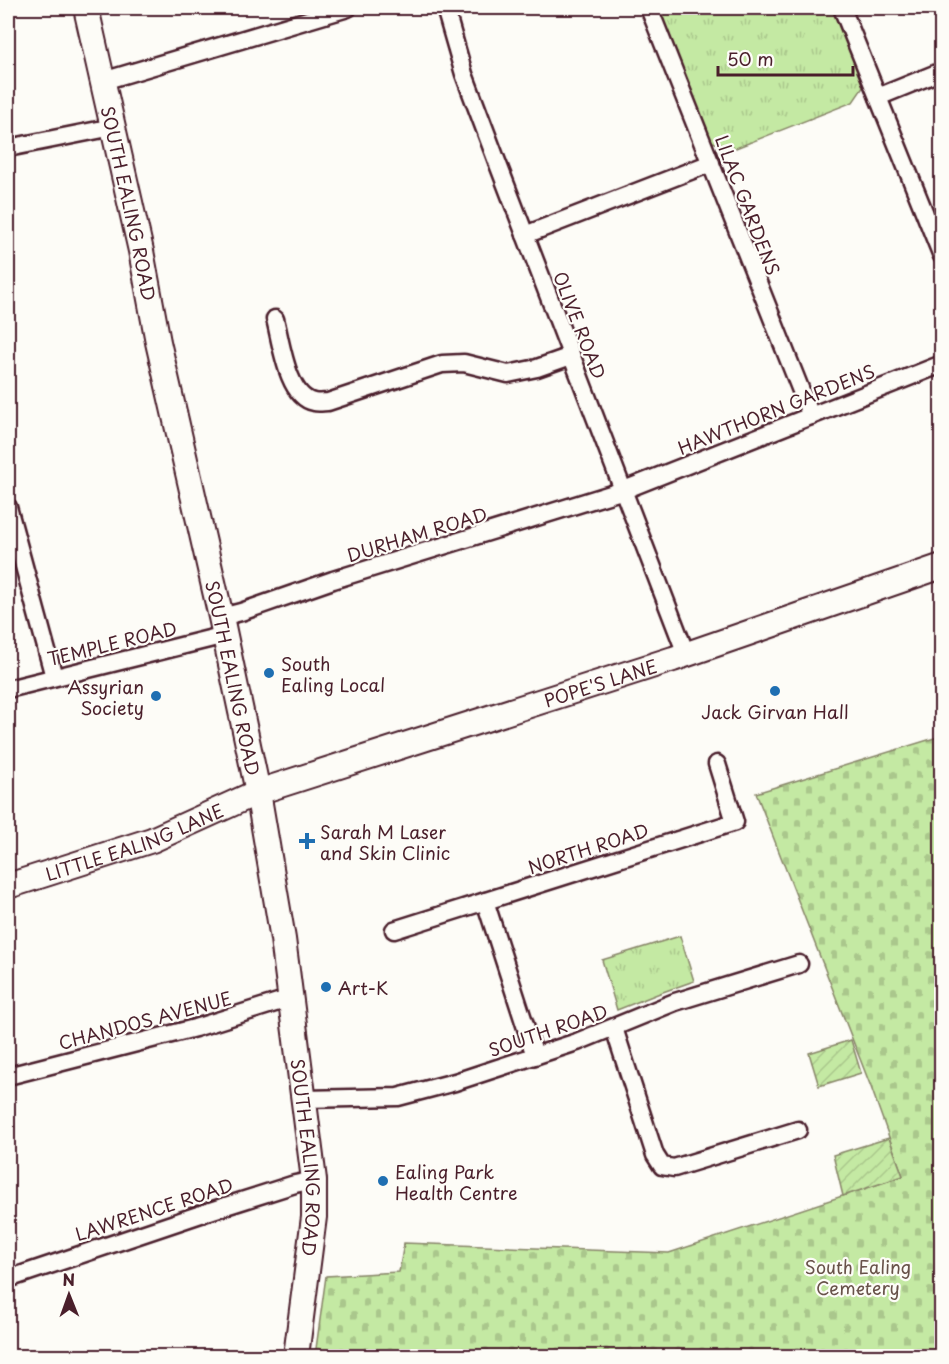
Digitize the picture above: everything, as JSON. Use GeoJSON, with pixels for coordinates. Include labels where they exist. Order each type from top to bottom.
{"type":"FeatureCollection","features":[{"type":"Feature","properties":{"kind":"main road","name":"SOUTH EALING ROAD"},"geometry":{"type":"LineString","coordinates":[[87,9],[141,251],[158,342],[223,626],[258,792],[280,913],[314,1180],[314,1217],[296,1356]]}},
{"type":"Feature","properties":{"kind":"main road","name":"POPE'S LANE"},"geometry":{"type":"LineString","coordinates":[[258,792],[686,654],[942,566]]}},
{"type":"Feature","properties":{"kind":"main road","name":"LITTLE EALING LANE"},"geometry":{"type":"LineString","coordinates":[[8,886],[152,840],[258,792]]}},
{"type":"Feature","properties":{"kind":"street"},"geometry":{"type":"LineString","coordinates":[[103,81],[348,8]]}},
{"type":"Feature","properties":{"kind":"street","name":"OLIVE ROAD"},"geometry":{"type":"LineString","coordinates":[[445,8],[464,74],[686,654]]}},
{"type":"Feature","properties":{"kind":"street","name":"LILAC GARDENS"},"geometry":{"type":"LineString","coordinates":[[649,8],[811,416]]}},
{"type":"Feature","properties":{"kind":"street"},"geometry":{"type":"LineString","coordinates":[[842,8],[942,256]]}},
{"type":"Feature","properties":{"kind":"street"},"geometry":{"type":"LineString","coordinates":[[878,97],[942,71]]}},
{"type":"Feature","properties":{"kind":"street"},"geometry":{"type":"LineString","coordinates":[[8,148],[113,127]]}},
{"type":"Feature","properties":{"kind":"street"},"geometry":{"type":"LineString","coordinates":[[525,235],[711,163]]}},
{"type":"Feature","properties":{"kind":"street"},"geometry":{"type":"LineString","coordinates":[[275,319],[290,378],[302,397],[313,402],[328,402],[442,364],[464,363],[508,374],[537,368],[571,356]]}},
{"type":"Feature","properties":{"kind":"street","name":"HAWTHORN GARDENS"},"geometry":{"type":"LineString","coordinates":[[624,490],[942,364]]}},
{"type":"Feature","properties":{"kind":"street","name":"DURHAM ROAD"},"geometry":{"type":"LineString","coordinates":[[223,626],[241,612],[333,580],[624,490]]}},
{"type":"Feature","properties":{"kind":"street"},"geometry":{"type":"LineString","coordinates":[[8,507],[54,677]]}},
{"type":"Feature","properties":{"kind":"street","name":"TEMPLE ROAD"},"geometry":{"type":"LineString","coordinates":[[8,688],[54,677],[223,626]]}},
{"type":"Feature","properties":{"kind":"street","name":"NORTH ROAD"},"geometry":{"type":"LineString","coordinates":[[394,930],[735,822],[717,764]]}},
{"type":"Feature","properties":{"kind":"street"},"geometry":{"type":"LineString","coordinates":[[485,901],[535,1056]]}},
{"type":"Feature","properties":{"kind":"street","name":"SOUTH ROAD"},"geometry":{"type":"LineString","coordinates":[[304,1099],[398,1097],[455,1082],[614,1028],[675,1002],[799,964]]}},
{"type":"Feature","properties":{"kind":"street","name":"CHANDOS AVENUE"},"geometry":{"type":"LineString","coordinates":[[8,1076],[195,1028],[291,998]]}},
{"type":"Feature","properties":{"kind":"street"},"geometry":{"type":"LineString","coordinates":[[614,1028],[655,1155],[662,1166],[674,1168],[798,1130]]}},
{"type":"Feature","properties":{"kind":"street","name":"LAWRENCE ROAD"},"geometry":{"type":"LineString","coordinates":[[8,1279],[213,1210],[314,1180]]}},
{"type":"Feature","properties":{"kind":"green space"},"geometry":{"type":"Polygon","coordinates":[[[655,8],[836,8],[866,83],[853,102],[736,148],[708,141],[655,8]]]}},
{"type":"Feature","properties":{"kind":"green space","name":"South Ealing Cemetery"},"geometry":{"type":"Polygon","coordinates":[[[941,736],[941,1356],[315,1356],[326,1276],[399,1272],[404,1243],[669,1253],[903,1176],[871,1087],[756,793],[941,736]]]}},
{"type":"Feature","properties":{"kind":"green space"},"geometry":{"type":"Polygon","coordinates":[[[680,936],[694,981],[617,1010],[602,960],[680,936]]]}},
{"type":"Feature","properties":{"kind":"green space"},"geometry":{"type":"Polygon","coordinates":[[[851,1040],[861,1073],[819,1086],[809,1053],[851,1040]]]}},
{"type":"Feature","properties":{"kind":"green space"},"geometry":{"type":"Polygon","coordinates":[[[889,1138],[903,1176],[843,1196],[833,1155],[889,1138]]]}},
{"type":"Feature","properties":{"kind":"railway"},"geometry":{"type":"LineString","coordinates":[[8,10],[12,8]]}},
{"type":"Feature","properties":{"kind":"place","name":"South Ealing Local"},"geometry":{"type":"Point","coordinates":[269,673]}},
{"type":"Feature","properties":{"kind":"place","name":"Jack Girvan Hall"},"geometry":{"type":"Point","coordinates":[775,691]}},
{"type":"Feature","properties":{"kind":"place","name":"Assyrian Society"},"geometry":{"type":"Point","coordinates":[156,696]}},
{"type":"Feature","properties":{"kind":"place","name":"Sarah M Laser and Skin Clinic"},"geometry":{"type":"Point","coordinates":[307,841]}},
{"type":"Feature","properties":{"kind":"place","name":"Art-K"},"geometry":{"type":"Point","coordinates":[326,987]}},
{"type":"Feature","properties":{"kind":"place","name":"Ealing Park Health Centre"},"geometry":{"type":"Point","coordinates":[383,1181]}}]}
